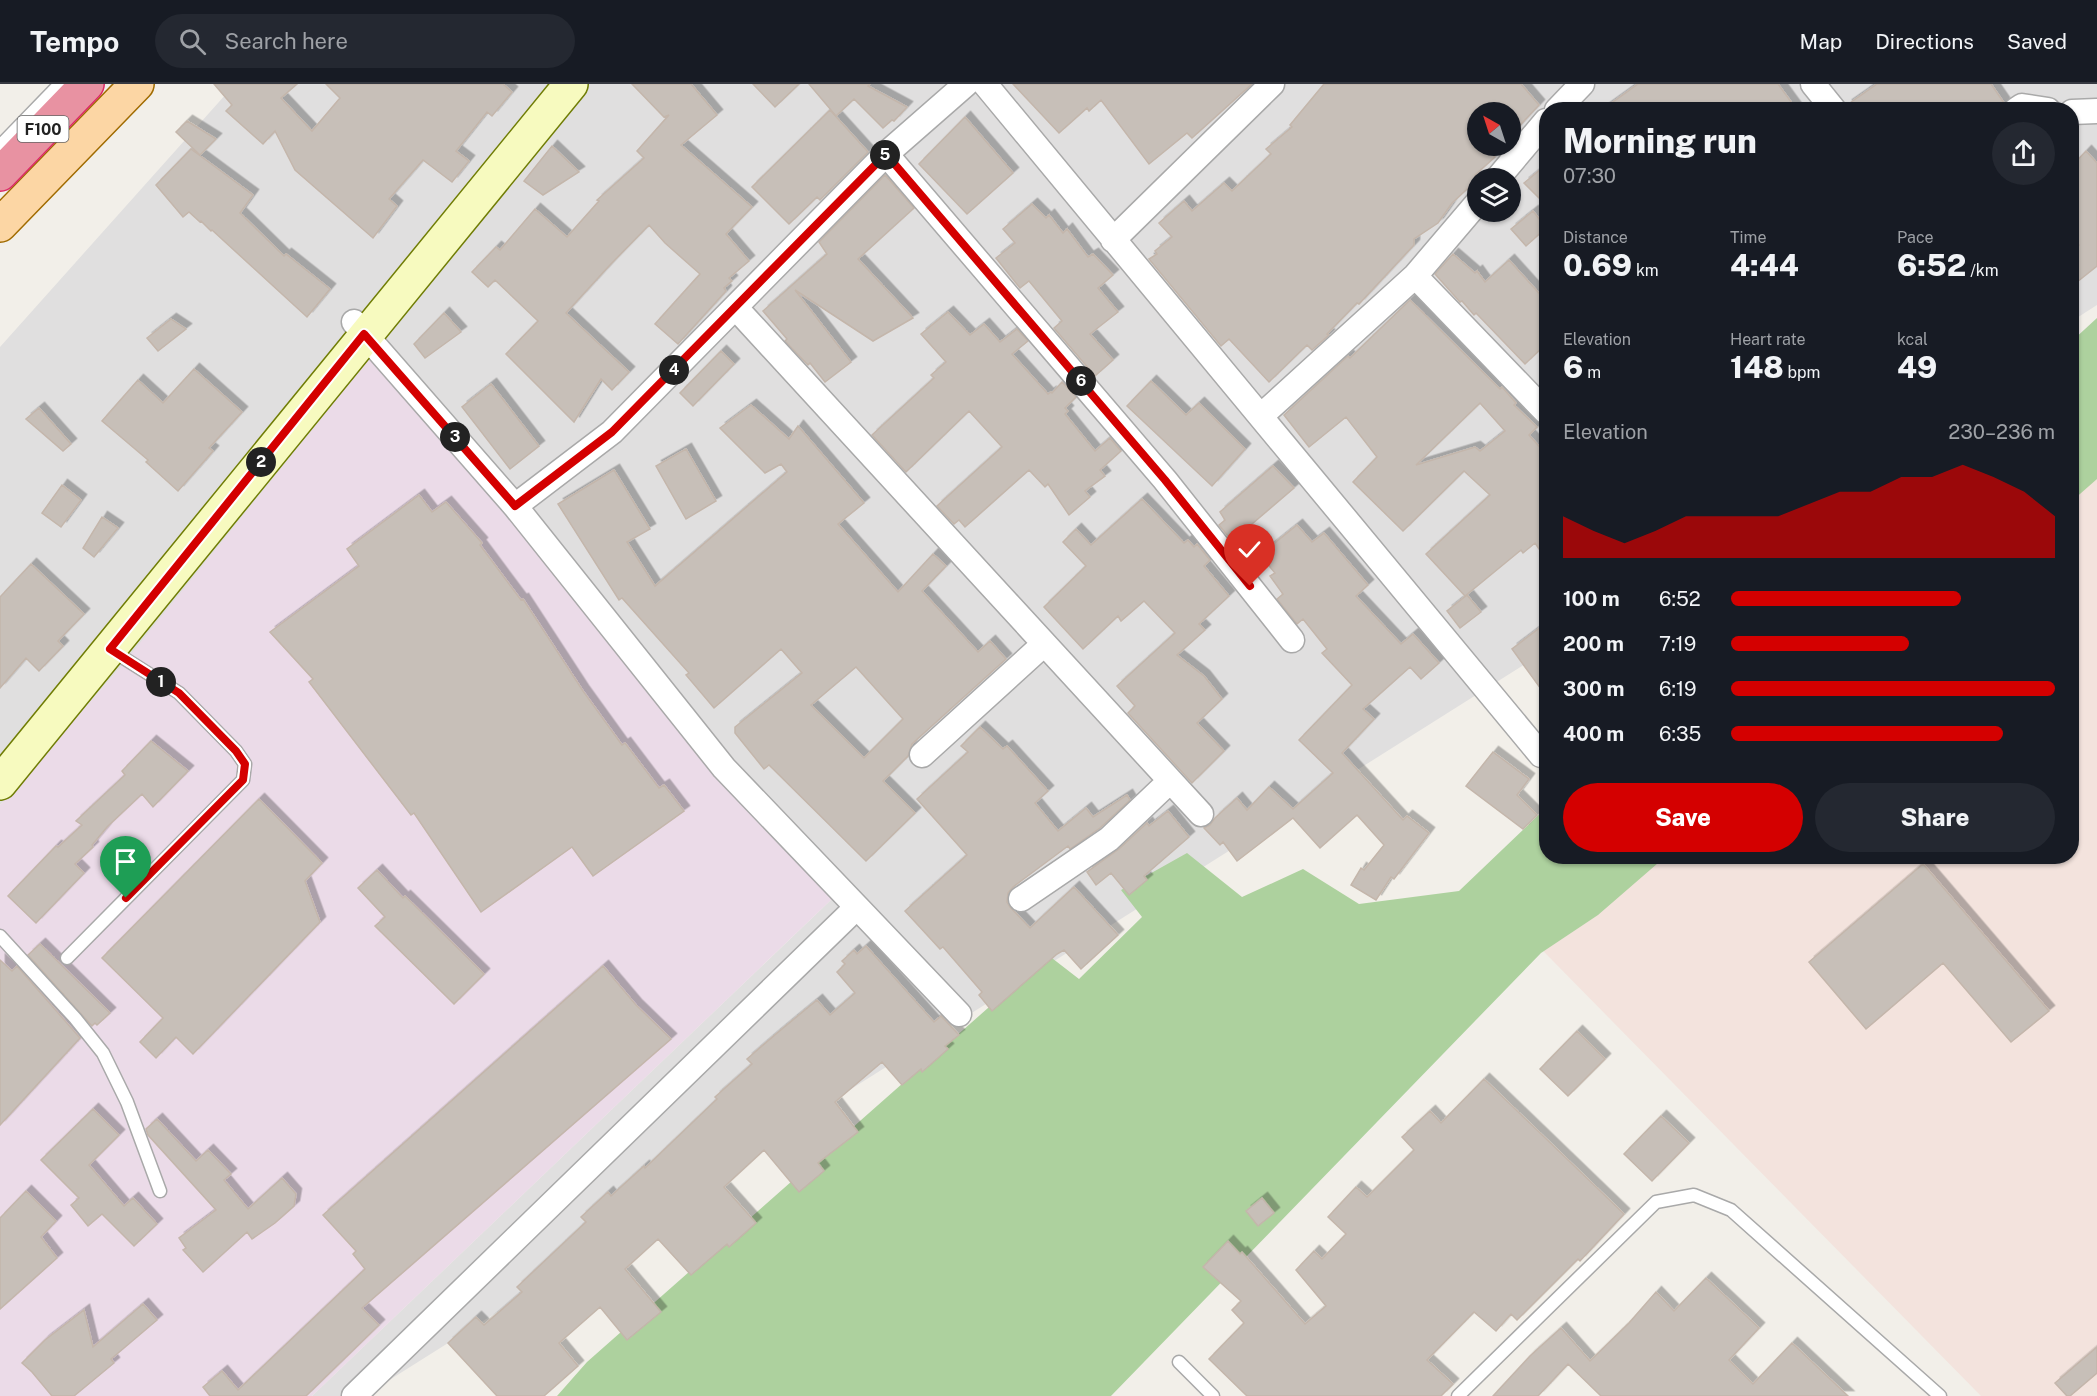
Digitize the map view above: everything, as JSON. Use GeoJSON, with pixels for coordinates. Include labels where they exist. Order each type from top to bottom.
{"type":"FeatureCollection","features":[{"type":"Feature","properties":{"kind":"highway","name":"F100"},"geometry":{"type":"LineString","coordinates":[[0,174],[87,84]]}},
{"type":"Feature","properties":{"kind":"main road"},"geometry":{"type":"LineString","coordinates":[[0,225],[137,84]]}},
{"type":"Feature","properties":{"kind":"main road"},"geometry":{"type":"LineString","coordinates":[[0,783],[110,649],[551,84]]}},
{"type":"Feature","properties":{"kind":"main road"},"geometry":{"type":"LineString","coordinates":[[0,756],[359,328],[570,84]]}},
{"type":"Feature","properties":{"kind":"street"},"geometry":{"type":"LineString","coordinates":[[515,506],[612,432],[886,154],[966,84]]}},
{"type":"Feature","properties":{"kind":"street"},"geometry":{"type":"LineString","coordinates":[[985,84],[1539,753]]}},
{"type":"Feature","properties":{"kind":"street"},"geometry":{"type":"LineString","coordinates":[[1113,240],[1272,84]]}},
{"type":"Feature","properties":{"kind":"street"},"geometry":{"type":"LineString","coordinates":[[1813,84],[1828,102]]}},
{"type":"Feature","properties":{"kind":"street"},"geometry":{"type":"LineString","coordinates":[[2079,112],[2097,111]]}},
{"type":"Feature","properties":{"kind":"street"},"geometry":{"type":"LineString","coordinates":[[1507,168],[1539,130]]}},
{"type":"Feature","properties":{"kind":"street"},"geometry":{"type":"LineString","coordinates":[[886,154],[1165,480],[1292,640]]}},
{"type":"Feature","properties":{"kind":"street"},"geometry":{"type":"LineString","coordinates":[[1261,416],[1415,276],[1467,215]]}},
{"type":"Feature","properties":{"kind":"street"},"geometry":{"type":"LineString","coordinates":[[1415,276],[1539,405]]}},
{"type":"Feature","properties":{"kind":"street"},"geometry":{"type":"LineString","coordinates":[[736,308],[1201,814]]}},
{"type":"Feature","properties":{"kind":"street"},"geometry":{"type":"LineString","coordinates":[[359,328],[515,506],[724,768],[959,1014]]}},
{"type":"Feature","properties":{"kind":"street"},"geometry":{"type":"LineString","coordinates":[[922,755],[1044,644]]}},
{"type":"Feature","properties":{"kind":"street"},"geometry":{"type":"LineString","coordinates":[[1021,899],[1109,839],[1170,781]]}},
{"type":"Feature","properties":{"kind":"street"},"geometry":{"type":"LineString","coordinates":[[354,1396],[857,907]]}},
{"type":"Feature","properties":{"kind":"lane"},"geometry":{"type":"LineString","coordinates":[[0,146],[60,84]]}},
{"type":"Feature","properties":{"kind":"lane"},"geometry":{"type":"LineString","coordinates":[[67,958],[243,780],[245,764],[236,751],[179,693],[110,649]]}},
{"type":"Feature","properties":{"kind":"lane"},"geometry":{"type":"LineString","coordinates":[[0,936],[75,1018],[103,1053],[127,1102],[160,1191]]}},
{"type":"Feature","properties":{"kind":"lane"},"geometry":{"type":"LineString","coordinates":[[1458,1396],[1656,1202],[1694,1195],[1731,1210],[1940,1396]]}},
{"type":"Feature","properties":{"kind":"lane"},"geometry":{"type":"LineString","coordinates":[[1179,1362],[1213,1396]]}},
{"type":"Feature","properties":{"kind":"shaded area"},"geometry":{"type":"Polygon","coordinates":[[[235,84],[2097,84],[2097,305],[2079,317],[2079,102],[1539,102],[1539,655],[364,1396],[312,1396],[832,899],[119,669],[0,805],[0,347],[235,84]]]}},
{"type":"Feature","properties":{"kind":"shaded area"},"geometry":{"type":"Polygon","coordinates":[[[382,343],[833,898],[312,1396],[0,1396],[0,805],[119,669],[382,343]]]}},
{"type":"Feature","properties":{"kind":"shaded area"},"geometry":{"type":"Polygon","coordinates":[[[2097,372],[2097,1396],[1981,1396],[1490,897],[1539,861],[1539,864],[2079,864],[2079,388],[2097,372]]]}},
{"type":"Feature","properties":{"kind":"green space"},"geometry":{"type":"Polygon","coordinates":[[[2097,318],[2097,479],[2079,495],[2079,335],[2097,318]]]}},
{"type":"Feature","properties":{"kind":"green space"},"geometry":{"type":"Polygon","coordinates":[[[1539,815],[1539,864],[1657,864],[1598,915],[1541,953],[1111,1396],[557,1396],[587,1362],[1048,955],[1079,979],[1142,917],[1121,890],[1187,853],[1242,897],[1303,869],[1359,904],[1459,891],[1539,815]]]}},
{"type":"Feature","properties":{"kind":"building"},"geometry":{"type":"Polygon","coordinates":[[[214,84],[297,84],[281,98],[312,131],[340,98],[326,84],[503,84],[512,92],[492,116],[487,112],[456,151],[469,161],[452,182],[423,160],[389,199],[397,206],[373,238],[295,170],[275,131],[263,144],[226,111],[232,105],[214,84]]]}},
{"type":"Feature","properties":{"kind":"building"},"geometry":{"type":"Polygon","coordinates":[[[632,84],[691,84],[717,115],[681,145],[752,207],[726,234],[749,261],[729,278],[732,281],[724,288],[726,291],[678,344],[655,324],[700,274],[665,243],[649,225],[566,313],[629,372],[612,390],[601,379],[574,422],[506,354],[538,321],[495,280],[488,287],[472,272],[496,247],[500,250],[535,209],[567,237],[599,201],[597,200],[644,158],[637,151],[669,115],[664,117],[632,84]]]}},
{"type":"Feature","properties":{"kind":"building"},"geometry":{"type":"Polygon","coordinates":[[[753,84],[799,84],[775,107],[753,84]]]}},
{"type":"Feature","properties":{"kind":"building"},"geometry":{"type":"Polygon","coordinates":[[[809,84],[870,84],[868,86],[907,107],[894,121],[892,120],[883,128],[854,99],[836,116],[809,84]]]}},
{"type":"Feature","properties":{"kind":"building"},"geometry":{"type":"Polygon","coordinates":[[[1013,84],[1252,84],[1192,138],[1187,133],[1149,164],[1101,100],[1089,111],[1087,108],[1059,133],[1013,84]]]}},
{"type":"Feature","properties":{"kind":"building"},"geometry":{"type":"Polygon","coordinates":[[[1324,84],[1521,84],[1539,105],[1521,124],[1521,102],[1467,102],[1467,156],[1495,157],[1483,168],[1467,168],[1467,189],[1452,203],[1438,223],[1414,239],[1414,245],[1359,304],[1357,303],[1327,334],[1329,335],[1312,350],[1307,345],[1269,382],[1229,339],[1221,346],[1149,259],[1157,254],[1155,251],[1172,237],[1159,223],[1184,201],[1192,211],[1224,183],[1232,191],[1271,154],[1266,149],[1292,127],[1290,125],[1324,84]]]}},
{"type":"Feature","properties":{"kind":"building"},"geometry":{"type":"Polygon","coordinates":[[[1638,84],[1778,84],[1791,102],[1613,102],[1638,84]]]}},
{"type":"Feature","properties":{"kind":"building"},"geometry":{"type":"Polygon","coordinates":[[[1877,84],[1991,84],[2003,102],[1851,102],[1877,84]]]}},
{"type":"Feature","properties":{"kind":"building"},"geometry":{"type":"Polygon","coordinates":[[[830,110],[868,152],[820,200],[817,197],[789,224],[752,187],[830,110]]]}},
{"type":"Feature","properties":{"kind":"building"},"geometry":{"type":"Polygon","coordinates":[[[965,117],[1013,173],[967,214],[919,164],[965,117]]]}},
{"type":"Feature","properties":{"kind":"building"},"geometry":{"type":"Polygon","coordinates":[[[187,121],[216,139],[200,155],[176,132],[187,121]]]}},
{"type":"Feature","properties":{"kind":"building"},"geometry":{"type":"Polygon","coordinates":[[[552,146],[579,172],[543,195],[524,181],[552,146]]]}},
{"type":"Feature","properties":{"kind":"building"},"geometry":{"type":"Polygon","coordinates":[[[191,149],[253,195],[240,213],[284,256],[286,254],[330,289],[307,317],[201,221],[189,212],[183,217],[156,185],[191,149]]]}},
{"type":"Feature","properties":{"kind":"building"},"geometry":{"type":"Polygon","coordinates":[[[2086,151],[2097,163],[2097,266],[2079,280],[2079,245],[2079,158],[2086,151]]]}},
{"type":"Feature","properties":{"kind":"building"},"geometry":{"type":"Polygon","coordinates":[[[1539,171],[1539,198],[1524,183],[1539,171]]]}},
{"type":"Feature","properties":{"kind":"building"},"geometry":{"type":"Polygon","coordinates":[[[885,175],[914,208],[858,259],[913,318],[873,341],[795,290],[851,362],[825,382],[810,363],[808,365],[785,341],[787,339],[763,311],[827,254],[819,242],[885,175]]]}},
{"type":"Feature","properties":{"kind":"building"},"geometry":{"type":"Polygon","coordinates":[[[1032,204],[1046,218],[1049,215],[1063,233],[1067,229],[1088,257],[1093,254],[1113,275],[1098,288],[1118,312],[1090,334],[1113,360],[1095,376],[1054,328],[1062,321],[1029,281],[1020,288],[996,258],[1015,243],[1003,229],[1032,204]]]}},
{"type":"Feature","properties":{"kind":"building"},"geometry":{"type":"Polygon","coordinates":[[[1533,211],[1539,219],[1539,234],[1526,246],[1511,229],[1533,211]]]}},
{"type":"Feature","properties":{"kind":"building"},"geometry":{"type":"Polygon","coordinates":[[[1453,254],[1475,273],[1477,271],[1485,282],[1509,260],[1539,293],[1539,351],[1525,364],[1476,313],[1474,315],[1462,301],[1460,302],[1435,274],[1453,254]]]}},
{"type":"Feature","properties":{"kind":"building"},"geometry":{"type":"Polygon","coordinates":[[[1410,300],[1500,389],[1502,387],[1516,403],[1514,405],[1537,427],[1529,435],[1539,446],[1539,549],[1535,543],[1523,553],[1521,550],[1465,596],[1426,554],[1490,495],[1464,471],[1403,531],[1353,482],[1377,457],[1346,417],[1309,447],[1284,415],[1348,356],[1350,358],[1410,300]],[[1480,403],[1416,465],[1475,447],[1480,451],[1505,431],[1480,403]]]}},
{"type":"Feature","properties":{"kind":"building"},"geometry":{"type":"Polygon","coordinates":[[[948,312],[970,335],[984,324],[1000,342],[1017,329],[1028,341],[1012,354],[1048,394],[1052,393],[1062,382],[1076,397],[1065,408],[1068,411],[1065,414],[1095,451],[1110,438],[1121,451],[1100,470],[1105,476],[1085,491],[1090,497],[1069,515],[1048,484],[1045,487],[1029,470],[965,527],[959,520],[954,524],[937,506],[1002,447],[969,411],[906,472],[872,435],[934,378],[931,375],[946,362],[921,334],[948,312]]]}},
{"type":"Feature","properties":{"kind":"building"},"geometry":{"type":"Polygon","coordinates":[[[444,313],[461,332],[425,358],[414,344],[444,313]]]}},
{"type":"Feature","properties":{"kind":"building"},"geometry":{"type":"Polygon","coordinates":[[[171,319],[186,329],[158,351],[147,338],[171,319]]]}},
{"type":"Feature","properties":{"kind":"building"},"geometry":{"type":"Polygon","coordinates":[[[721,351],[734,364],[693,406],[680,393],[721,351]]]}},
{"type":"Feature","properties":{"kind":"building"},"geometry":{"type":"Polygon","coordinates":[[[194,369],[242,412],[209,448],[213,451],[178,491],[146,462],[148,460],[102,421],[138,380],[163,403],[194,369]]]}},
{"type":"Feature","properties":{"kind":"building"},"geometry":{"type":"Polygon","coordinates":[[[1151,381],[1186,415],[1199,403],[1245,449],[1212,486],[1127,406],[1151,381]]]}},
{"type":"Feature","properties":{"kind":"building"},"geometry":{"type":"Polygon","coordinates":[[[491,384],[539,446],[510,469],[462,407],[491,384]]]}},
{"type":"Feature","properties":{"kind":"building"},"geometry":{"type":"Polygon","coordinates":[[[751,405],[789,439],[798,426],[864,503],[838,524],[898,592],[933,554],[946,566],[922,591],[978,652],[990,641],[1006,659],[912,744],[908,756],[883,781],[915,813],[866,861],[769,765],[764,769],[735,733],[735,727],[802,673],[781,649],[714,708],[686,675],[689,673],[622,598],[619,600],[558,504],[614,470],[650,529],[627,542],[655,586],[787,472],[781,464],[765,473],[720,428],[751,405]],[[856,667],[811,705],[864,758],[903,719],[856,667]]]}},
{"type":"Feature","properties":{"kind":"building"},"geometry":{"type":"Polygon","coordinates":[[[39,408],[71,444],[63,451],[26,419],[39,408]]]}},
{"type":"Feature","properties":{"kind":"building"},"geometry":{"type":"Polygon","coordinates":[[[686,449],[716,501],[686,519],[656,466],[686,449]]]}},
{"type":"Feature","properties":{"kind":"building"},"geometry":{"type":"Polygon","coordinates":[[[1273,466],[1294,488],[1232,541],[1219,525],[1225,520],[1220,512],[1273,466]]]}},
{"type":"Feature","properties":{"kind":"building"},"geometry":{"type":"Polygon","coordinates":[[[62,485],[81,500],[61,527],[42,513],[62,485]]]}},
{"type":"Feature","properties":{"kind":"building"},"geometry":{"type":"Polygon","coordinates":[[[419,495],[432,512],[446,502],[482,543],[480,545],[521,600],[523,599],[583,691],[622,745],[625,743],[659,788],[664,785],[684,811],[593,876],[572,847],[481,912],[414,813],[411,815],[309,682],[313,679],[270,632],[359,566],[347,549],[419,495]]]}},
{"type":"Feature","properties":{"kind":"building"},"geometry":{"type":"Polygon","coordinates":[[[1142,499],[1184,543],[1188,540],[1194,547],[1197,544],[1210,560],[1204,566],[1229,596],[1199,624],[1205,630],[1177,655],[1204,676],[1222,699],[1197,723],[1224,751],[1192,783],[1128,713],[1135,706],[1117,686],[1175,633],[1144,601],[1121,621],[1118,616],[1083,649],[1044,607],[1086,566],[1063,542],[1076,529],[1091,545],[1142,499]]]}},
{"type":"Feature","properties":{"kind":"building"},"geometry":{"type":"Polygon","coordinates":[[[102,517],[118,528],[94,557],[83,548],[102,517]]]}},
{"type":"Feature","properties":{"kind":"building"},"geometry":{"type":"Polygon","coordinates":[[[1297,525],[1312,542],[1324,533],[1368,585],[1356,596],[1401,644],[1413,634],[1439,663],[1421,679],[1410,667],[1363,709],[1374,719],[1342,753],[1403,820],[1407,816],[1429,833],[1394,879],[1391,877],[1376,900],[1351,885],[1361,868],[1364,870],[1384,845],[1357,815],[1320,848],[1293,818],[1237,861],[1223,842],[1220,845],[1204,828],[1210,825],[1237,798],[1247,810],[1269,787],[1293,809],[1333,773],[1299,740],[1352,685],[1322,653],[1327,649],[1303,619],[1297,624],[1277,599],[1283,594],[1270,576],[1275,573],[1260,555],[1297,525]]]}},
{"type":"Feature","properties":{"kind":"building"},"geometry":{"type":"Polygon","coordinates":[[[31,564],[84,614],[58,641],[63,646],[39,671],[26,658],[0,688],[0,597],[31,564]]]}},
{"type":"Feature","properties":{"kind":"building"},"geometry":{"type":"Polygon","coordinates":[[[1467,595],[1481,612],[1460,628],[1447,611],[1467,595]]]}},
{"type":"Feature","properties":{"kind":"building"},"geometry":{"type":"Polygon","coordinates":[[[1539,628],[1539,686],[1512,649],[1539,628]]]}},
{"type":"Feature","properties":{"kind":"building"},"geometry":{"type":"Polygon","coordinates":[[[980,727],[1003,749],[1007,746],[1048,791],[1035,803],[1058,831],[1086,808],[1093,817],[1127,795],[1130,800],[1100,828],[1070,849],[1068,846],[1013,887],[1008,893],[1007,902],[1030,928],[1074,887],[1118,935],[1081,969],[1064,950],[1057,954],[992,1011],[979,995],[982,992],[943,947],[940,949],[905,911],[967,855],[917,799],[968,752],[961,746],[980,727]]]}},
{"type":"Feature","properties":{"kind":"building"},"geometry":{"type":"Polygon","coordinates":[[[151,741],[188,771],[153,807],[142,794],[107,827],[92,845],[93,847],[75,864],[84,873],[36,923],[8,896],[56,846],[58,847],[82,825],[76,821],[125,775],[122,771],[151,741]]]}},
{"type":"Feature","properties":{"kind":"building"},"geometry":{"type":"Polygon","coordinates":[[[1493,752],[1529,779],[1517,795],[1537,815],[1523,829],[1466,786],[1493,752]]]}},
{"type":"Feature","properties":{"kind":"building"},"geometry":{"type":"Polygon","coordinates":[[[259,799],[322,863],[305,881],[320,922],[193,1054],[176,1037],[156,1058],[140,1042],[163,1018],[102,958],[259,799]]]}},
{"type":"Feature","properties":{"kind":"building"},"geometry":{"type":"Polygon","coordinates":[[[1168,811],[1189,837],[1144,876],[1147,880],[1129,895],[1111,873],[1096,885],[1087,872],[1119,849],[1147,823],[1149,826],[1168,811]]]}},
{"type":"Feature","properties":{"kind":"building"},"geometry":{"type":"Polygon","coordinates":[[[1923,864],[2049,1011],[2011,1042],[1943,963],[1866,1029],[1809,962],[1923,864]]]}},
{"type":"Feature","properties":{"kind":"building"},"geometry":{"type":"Polygon","coordinates":[[[377,870],[403,898],[405,896],[484,974],[454,1004],[375,926],[385,917],[358,888],[377,870]]]}},
{"type":"Feature","properties":{"kind":"building"},"geometry":{"type":"Polygon","coordinates":[[[40,944],[110,1013],[97,1025],[95,1023],[92,1026],[28,955],[40,944]]]}},
{"type":"Feature","properties":{"kind":"building"},"geometry":{"type":"Polygon","coordinates":[[[866,946],[934,1022],[941,1016],[959,1035],[945,1046],[948,1049],[922,1072],[921,1069],[902,1085],[882,1062],[835,1102],[858,1132],[818,1163],[824,1171],[799,1192],[764,1150],[724,1187],[756,1223],[729,1247],[727,1244],[691,1275],[658,1239],[625,1269],[661,1312],[627,1340],[600,1307],[559,1343],[578,1366],[544,1396],[497,1396],[448,1343],[476,1317],[484,1325],[522,1292],[517,1287],[586,1222],[581,1217],[608,1192],[611,1196],[644,1166],[645,1168],[717,1099],[715,1097],[752,1064],[747,1059],[776,1034],[817,1000],[830,1015],[855,993],[837,972],[845,964],[842,961],[854,950],[857,954],[866,946]]]}},
{"type":"Feature","properties":{"kind":"building"},"geometry":{"type":"Polygon","coordinates":[[[0,960],[12,971],[17,966],[80,1038],[0,1125],[0,960]]]}},
{"type":"Feature","properties":{"kind":"building"},"geometry":{"type":"Polygon","coordinates":[[[603,966],[636,1005],[671,1039],[362,1308],[379,1325],[306,1396],[210,1396],[203,1387],[222,1371],[238,1390],[365,1269],[353,1254],[356,1251],[323,1215],[603,966]]]}},
{"type":"Feature","properties":{"kind":"building"},"geometry":{"type":"Polygon","coordinates":[[[1577,1031],[1605,1059],[1568,1096],[1540,1069],[1577,1031]]]}},
{"type":"Feature","properties":{"kind":"building"},"geometry":{"type":"Polygon","coordinates":[[[1484,1079],[1624,1214],[1580,1261],[1578,1259],[1517,1320],[1511,1314],[1496,1331],[1474,1312],[1427,1360],[1453,1384],[1441,1396],[1247,1396],[1209,1359],[1244,1323],[1232,1310],[1241,1301],[1203,1267],[1228,1241],[1240,1254],[1242,1252],[1305,1324],[1326,1306],[1296,1270],[1314,1251],[1322,1259],[1346,1234],[1328,1217],[1356,1187],[1367,1197],[1414,1150],[1402,1137],[1430,1111],[1441,1123],[1484,1079]]]}},
{"type":"Feature","properties":{"kind":"building"},"geometry":{"type":"Polygon","coordinates":[[[93,1109],[119,1135],[89,1165],[124,1206],[133,1198],[157,1224],[134,1246],[102,1214],[88,1226],[71,1205],[79,1198],[41,1160],[93,1109]]]}},
{"type":"Feature","properties":{"kind":"building"},"geometry":{"type":"Polygon","coordinates":[[[1661,1116],[1689,1143],[1652,1181],[1624,1154],[1661,1116]]]}},
{"type":"Feature","properties":{"kind":"building"},"geometry":{"type":"Polygon","coordinates":[[[157,1119],[196,1161],[208,1150],[231,1174],[224,1180],[248,1209],[282,1178],[296,1194],[294,1206],[252,1239],[247,1232],[203,1272],[183,1250],[186,1248],[179,1238],[216,1210],[148,1135],[146,1129],[157,1119]]]}},
{"type":"Feature","properties":{"kind":"building"},"geometry":{"type":"Polygon","coordinates":[[[26,1191],[56,1221],[41,1237],[57,1258],[0,1309],[0,1218],[26,1191]]]}},
{"type":"Feature","properties":{"kind":"building"},"geometry":{"type":"Polygon","coordinates":[[[1262,1198],[1274,1213],[1258,1226],[1246,1211],[1262,1198]]]}},
{"type":"Feature","properties":{"kind":"building"},"geometry":{"type":"Polygon","coordinates":[[[1706,1278],[1759,1328],[1729,1360],[1753,1384],[1792,1343],[1848,1396],[1601,1396],[1568,1364],[1538,1396],[1493,1396],[1530,1356],[1561,1328],[1590,1361],[1629,1323],[1656,1292],[1674,1311],[1706,1278]]]}},
{"type":"Feature","properties":{"kind":"building"},"geometry":{"type":"Polygon","coordinates":[[[143,1304],[157,1320],[111,1359],[114,1363],[74,1396],[52,1396],[22,1363],[45,1340],[84,1310],[93,1347],[143,1304]]]}},
{"type":"Feature","properties":{"kind":"building"},"geometry":{"type":"Polygon","coordinates":[[[2097,1347],[2097,1373],[2070,1396],[2067,1396],[2055,1383],[2097,1347]]]}},
{"type":"Feature","properties":{"kind":"route"},"geometry":{"type":"LineString","coordinates":[[126,898],[243,780],[245,764],[236,751],[179,693],[110,649],[364,334],[515,506],[612,432],[886,154],[1165,480],[1250,586]]}}]}
